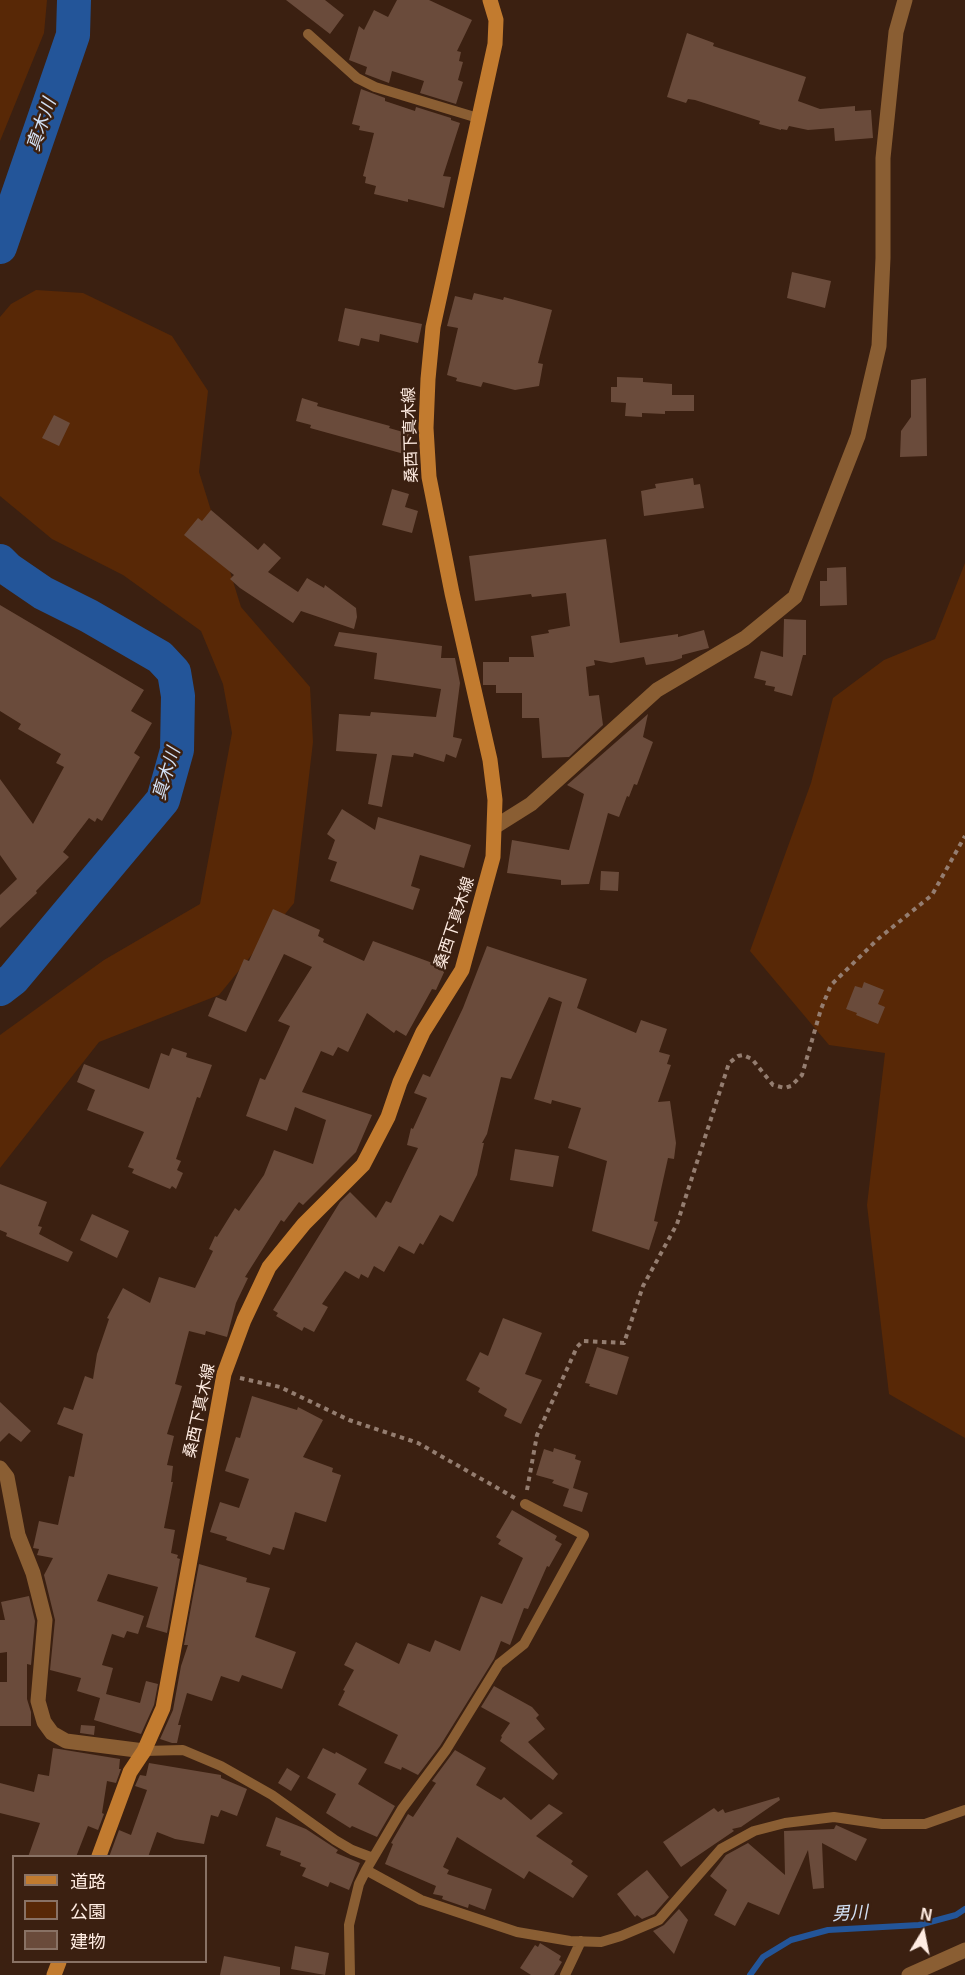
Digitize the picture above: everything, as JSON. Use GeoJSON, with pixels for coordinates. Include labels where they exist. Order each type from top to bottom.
{"type":"FeatureCollection","features":[{"type":"Feature","properties":{"kind":"main road","name":"桑西下真木線"},"geometry":{"type":"LineString","coordinates":[[100,1855],[130,1772],[144,1751],[163,1708],[224,1374],[244,1320],[269,1267],[304,1224],[363,1165],[388,1118],[400,1082],[423,1032],[462,970],[493,857],[495,826],[490,760],[452,593],[429,477],[426,428],[433,327],[495,44],[496,20],[490,0]]}},
{"type":"Feature","properties":{"kind":"street"},"geometry":{"type":"LineString","coordinates":[[495,826],[531,804],[657,690],[745,638],[795,597],[858,436],[879,346],[883,258],[883,158],[896,32],[905,0]]}},
{"type":"Feature","properties":{"kind":"street"},"geometry":{"type":"LineString","coordinates":[[0,1468],[7,1477],[18,1535],[33,1573],[45,1620],[38,1701],[44,1722],[52,1733],[66,1741],[144,1751]]}},
{"type":"Feature","properties":{"kind":"street"},"geometry":{"type":"LineString","coordinates":[[909,1975],[965,1950]]}},
{"type":"Feature","properties":{"kind":"lane"},"geometry":{"type":"LineString","coordinates":[[308,34],[357,78],[375,87],[478,118]]}},
{"type":"Feature","properties":{"kind":"lane"},"geometry":{"type":"LineString","coordinates":[[350,1975],[349,1925],[359,1884],[366,1870],[402,1809],[446,1750],[499,1664],[524,1644],[584,1535],[525,1504]]}},
{"type":"Feature","properties":{"kind":"lane"},"geometry":{"type":"LineString","coordinates":[[144,1751],[183,1750],[221,1766],[272,1795],[335,1840],[373,1858]]}},
{"type":"Feature","properties":{"kind":"lane"},"geometry":{"type":"LineString","coordinates":[[366,1870],[420,1900],[517,1932],[601,1942],[659,1920],[721,1849],[754,1831],[785,1823],[834,1817],[882,1824],[925,1824],[965,1810]]}},
{"type":"Feature","properties":{"kind":"lane"},"geometry":{"type":"LineString","coordinates":[[565,1975],[581,1941]]}},
{"type":"Feature","properties":{"kind":"path"},"geometry":{"type":"LineString","coordinates":[[224,1374],[280,1387],[348,1420],[418,1443],[525,1504],[537,1435],[577,1347],[583,1341],[624,1343],[643,1286],[677,1224],[729,1063],[743,1055],[752,1059],[773,1085],[785,1088],[791,1086],[802,1075],[831,985],[878,939],[932,895],[965,836]]}},
{"type":"Feature","properties":{"kind":"green space"},"geometry":{"type":"Polygon","coordinates":[[[0,0],[47,0],[44,33],[0,141],[0,0]]]}},
{"type":"Feature","properties":{"kind":"green space"},"geometry":{"type":"Polygon","coordinates":[[[36,290],[83,293],[172,336],[208,391],[199,472],[241,607],[310,687],[313,742],[294,903],[219,995],[99,1042],[0,1168],[0,1035],[104,960],[200,904],[232,733],[223,684],[201,631],[123,575],[52,539],[0,496],[0,317],[11,304],[36,290]]]}},
{"type":"Feature","properties":{"kind":"green space"},"geometry":{"type":"Polygon","coordinates":[[[965,563],[965,1438],[889,1394],[867,1205],[885,1053],[829,1045],[750,951],[811,783],[833,698],[884,660],[935,639],[965,563]]]}},
{"type":"Feature","properties":{"kind":"building"},"geometry":{"type":"Polygon","coordinates":[[[286,0],[325,0],[344,15],[330,34],[286,0]]]}},
{"type":"Feature","properties":{"kind":"building"},"geometry":{"type":"Polygon","coordinates":[[[397,0],[429,0],[472,20],[457,51],[461,52],[459,61],[463,62],[458,80],[463,82],[456,104],[420,93],[424,81],[392,71],[389,83],[365,74],[367,67],[349,60],[359,26],[364,30],[374,10],[388,17],[397,0]]]}},
{"type":"Feature","properties":{"kind":"building"},"geometry":{"type":"Polygon","coordinates":[[[687,33],[714,43],[713,46],[806,77],[798,101],[820,109],[855,106],[855,111],[871,110],[873,138],[835,141],[834,128],[808,130],[789,126],[787,130],[781,130],[695,100],[688,99],[686,103],[667,97],[687,33]]]}},
{"type":"Feature","properties":{"kind":"building"},"geometry":{"type":"Polygon","coordinates":[[[361,89],[385,98],[385,101],[415,111],[416,107],[460,123],[443,176],[451,177],[444,208],[374,194],[376,186],[365,183],[366,177],[363,176],[374,133],[359,130],[360,126],[352,124],[361,89]]]}},
{"type":"Feature","properties":{"kind":"building"},"geometry":{"type":"Polygon","coordinates":[[[792,272],[831,281],[825,308],[787,298],[792,272]]]}},
{"type":"Feature","properties":{"kind":"building"},"geometry":{"type":"Polygon","coordinates":[[[474,293],[503,300],[504,297],[552,310],[538,363],[543,364],[539,386],[515,390],[483,382],[481,387],[456,381],[457,378],[447,375],[458,328],[447,326],[455,296],[472,300],[474,293]]]}},
{"type":"Feature","properties":{"kind":"building"},"geometry":{"type":"Polygon","coordinates":[[[345,308],[422,324],[418,343],[380,334],[379,342],[361,338],[359,346],[338,341],[345,308]]]}},
{"type":"Feature","properties":{"kind":"building"},"geometry":{"type":"Polygon","coordinates":[[[617,377],[643,378],[643,382],[672,384],[672,395],[694,395],[694,411],[665,411],[665,414],[642,413],[642,417],[625,416],[626,403],[611,402],[611,387],[617,387],[617,377]]]}},
{"type":"Feature","properties":{"kind":"building"},"geometry":{"type":"Polygon","coordinates":[[[926,378],[927,456],[900,457],[901,431],[911,417],[911,380],[926,378]]]}},
{"type":"Feature","properties":{"kind":"building"},"geometry":{"type":"Polygon","coordinates":[[[302,398],[318,403],[317,406],[390,426],[389,428],[410,434],[404,454],[310,428],[311,425],[296,421],[302,398]]]}},
{"type":"Feature","properties":{"kind":"building"},"geometry":{"type":"Polygon","coordinates":[[[54,415],[70,423],[59,446],[42,438],[54,415]]]}},
{"type":"Feature","properties":{"kind":"building"},"geometry":{"type":"Polygon","coordinates":[[[693,478],[694,485],[700,484],[704,508],[644,516],[641,491],[656,488],[655,484],[693,478]]]}},
{"type":"Feature","properties":{"kind":"building"},"geometry":{"type":"Polygon","coordinates":[[[392,489],[409,494],[405,507],[418,511],[412,533],[382,525],[392,489]]]}},
{"type":"Feature","properties":{"kind":"building"},"geometry":{"type":"Polygon","coordinates":[[[211,510],[258,550],[264,543],[281,558],[268,572],[298,592],[307,578],[324,588],[325,585],[356,608],[357,617],[354,629],[301,611],[293,623],[240,588],[230,579],[234,575],[184,535],[198,518],[202,521],[211,510]]]}},
{"type":"Feature","properties":{"kind":"building"},"geometry":{"type":"Polygon","coordinates":[[[606,539],[620,643],[678,634],[678,637],[704,630],[709,648],[682,655],[682,658],[673,661],[646,665],[644,657],[611,663],[594,660],[595,665],[586,667],[589,696],[599,695],[603,725],[569,757],[542,758],[539,718],[522,718],[522,693],[496,693],[496,685],[483,685],[483,662],[509,662],[509,657],[534,657],[531,636],[570,626],[566,593],[532,597],[531,594],[475,601],[469,556],[606,539]]]}},
{"type":"Feature","properties":{"kind":"building"},"geometry":{"type":"Polygon","coordinates":[[[846,567],[847,605],[820,606],[820,581],[827,581],[827,568],[846,567]]]}},
{"type":"Feature","properties":{"kind":"building"},"geometry":{"type":"Polygon","coordinates":[[[0,605],[144,690],[131,711],[152,723],[134,753],[140,757],[102,821],[97,818],[95,822],[89,818],[63,852],[69,857],[36,891],[37,893],[0,928],[0,895],[17,879],[0,855],[0,779],[33,824],[64,767],[56,763],[61,754],[18,729],[21,724],[0,711],[0,605]]]}},
{"type":"Feature","properties":{"kind":"building"},"geometry":{"type":"Polygon","coordinates":[[[784,619],[806,620],[806,655],[803,655],[792,696],[774,691],[775,687],[765,685],[766,681],[754,678],[761,651],[783,657],[784,619]]]}},
{"type":"Feature","properties":{"kind":"building"},"geometry":{"type":"Polygon","coordinates":[[[339,632],[442,646],[441,658],[455,658],[460,683],[453,737],[462,739],[456,758],[446,754],[444,762],[414,753],[413,757],[392,755],[382,807],[368,804],[377,754],[336,751],[339,714],[370,716],[371,712],[436,717],[441,689],[374,679],[377,653],[334,646],[339,632]]]}},
{"type":"Feature","properties":{"kind":"building"},"geometry":{"type":"Polygon","coordinates":[[[648,714],[643,737],[653,742],[637,785],[634,784],[629,797],[627,796],[619,817],[608,813],[589,884],[561,885],[561,880],[507,873],[512,840],[569,850],[584,794],[567,785],[648,714]]]}},
{"type":"Feature","properties":{"kind":"building"},"geometry":{"type":"Polygon","coordinates":[[[342,809],[375,830],[378,817],[471,845],[464,868],[420,855],[411,886],[420,889],[413,910],[330,881],[337,862],[328,859],[335,840],[327,834],[342,809]]]}},
{"type":"Feature","properties":{"kind":"building"},"geometry":{"type":"Polygon","coordinates":[[[601,871],[619,872],[618,891],[600,890],[601,871]]]}},
{"type":"Feature","properties":{"kind":"building"},"geometry":{"type":"Polygon","coordinates":[[[273,909],[320,930],[318,936],[324,939],[323,942],[364,961],[373,941],[446,968],[436,990],[432,989],[406,1036],[396,1030],[394,1033],[367,1013],[348,1052],[338,1047],[333,1056],[321,1051],[302,1092],[372,1115],[356,1152],[303,1205],[299,1202],[284,1222],[281,1220],[245,1277],[248,1278],[236,1303],[227,1337],[206,1331],[205,1335],[189,1331],[175,1384],[182,1386],[167,1434],[174,1436],[167,1465],[173,1466],[171,1482],[173,1482],[164,1528],[175,1530],[171,1553],[178,1555],[177,1558],[180,1559],[167,1633],[146,1627],[158,1587],[108,1574],[97,1601],[144,1616],[138,1634],[127,1631],[124,1638],[112,1634],[102,1665],[113,1668],[106,1694],[140,1703],[146,1681],[158,1684],[154,1705],[141,1734],[94,1720],[100,1698],[77,1691],[81,1678],[50,1670],[55,1620],[44,1575],[53,1558],[37,1555],[39,1549],[33,1548],[39,1521],[58,1525],[69,1476],[74,1477],[83,1434],[57,1424],[64,1407],[73,1410],[85,1376],[93,1379],[97,1354],[109,1319],[107,1318],[123,1288],[150,1303],[159,1277],[195,1288],[213,1251],[209,1249],[215,1236],[217,1237],[235,1208],[239,1211],[264,1175],[274,1150],[313,1164],[326,1120],[295,1107],[287,1131],[246,1116],[260,1078],[265,1080],[290,1026],[278,1021],[312,967],[284,954],[246,1032],[208,1016],[216,997],[226,1001],[244,959],[249,961],[273,909]]]}},
{"type":"Feature","properties":{"kind":"building"},"geometry":{"type":"Polygon","coordinates":[[[487,946],[587,979],[577,1008],[636,1033],[641,1020],[667,1029],[659,1052],[670,1055],[667,1064],[671,1065],[658,1102],[670,1101],[676,1143],[674,1159],[668,1158],[654,1221],[658,1222],[649,1250],[592,1231],[607,1161],[568,1148],[581,1108],[552,1100],[551,1104],[534,1099],[562,1002],[549,997],[511,1079],[501,1077],[487,1134],[482,1143],[484,1143],[477,1175],[453,1222],[440,1215],[423,1245],[420,1243],[414,1254],[399,1246],[384,1272],[374,1266],[368,1278],[361,1274],[359,1279],[345,1271],[322,1304],[328,1307],[314,1332],[304,1327],[302,1331],[276,1316],[278,1313],[273,1310],[340,1202],[350,1192],[376,1218],[386,1201],[391,1203],[418,1148],[407,1145],[411,1128],[413,1129],[427,1098],[414,1093],[423,1074],[430,1077],[463,1008],[487,946]]]}},
{"type":"Feature","properties":{"kind":"building"},"geometry":{"type":"Polygon","coordinates":[[[864,982],[884,990],[878,1004],[885,1007],[878,1024],[846,1009],[855,986],[862,988],[864,982]]]}},
{"type":"Feature","properties":{"kind":"building"},"geometry":{"type":"Polygon","coordinates":[[[172,1048],[187,1053],[186,1057],[212,1065],[200,1098],[197,1097],[176,1159],[181,1161],[177,1170],[183,1173],[176,1189],[172,1186],[170,1189],[132,1173],[134,1169],[128,1167],[144,1132],[87,1110],[95,1090],[77,1082],[84,1064],[149,1089],[161,1053],[169,1056],[172,1048]]]}},
{"type":"Feature","properties":{"kind":"building"},"geometry":{"type":"Polygon","coordinates":[[[515,1149],[559,1156],[553,1187],[510,1180],[515,1149]]]}},
{"type":"Feature","properties":{"kind":"building"},"geometry":{"type":"Polygon","coordinates":[[[0,1184],[47,1202],[38,1226],[42,1227],[39,1234],[73,1252],[68,1262],[6,1236],[7,1233],[0,1230],[0,1184]]]}},
{"type":"Feature","properties":{"kind":"building"},"geometry":{"type":"Polygon","coordinates":[[[92,1214],[129,1231],[117,1258],[80,1240],[92,1214]]]}},
{"type":"Feature","properties":{"kind":"building"},"geometry":{"type":"Polygon","coordinates":[[[503,1318],[542,1333],[525,1374],[542,1380],[521,1424],[504,1416],[507,1409],[478,1392],[480,1388],[466,1380],[480,1352],[488,1356],[503,1318]]]}},
{"type":"Feature","properties":{"kind":"building"},"geometry":{"type":"Polygon","coordinates":[[[597,1347],[629,1357],[617,1395],[585,1383],[597,1347]]]}},
{"type":"Feature","properties":{"kind":"building"},"geometry":{"type":"Polygon","coordinates":[[[252,1396],[297,1410],[298,1407],[323,1420],[303,1457],[333,1468],[332,1472],[341,1475],[326,1522],[295,1512],[284,1550],[273,1547],[270,1555],[210,1532],[220,1502],[239,1508],[249,1479],[225,1471],[236,1437],[240,1438],[252,1396]]]}},
{"type":"Feature","properties":{"kind":"building"},"geometry":{"type":"Polygon","coordinates":[[[0,1402],[31,1431],[21,1442],[9,1433],[0,1442],[0,1402]]]}},
{"type":"Feature","properties":{"kind":"building"},"geometry":{"type":"Polygon","coordinates":[[[554,1448],[576,1455],[575,1459],[581,1461],[573,1488],[588,1493],[582,1512],[563,1506],[569,1489],[552,1483],[554,1480],[536,1475],[544,1449],[553,1452],[554,1448]]]}},
{"type":"Feature","properties":{"kind":"building"},"geometry":{"type":"Polygon","coordinates":[[[512,1510],[557,1536],[555,1540],[562,1544],[549,1567],[547,1566],[528,1609],[524,1608],[510,1645],[501,1641],[494,1659],[440,1746],[418,1775],[402,1767],[401,1770],[384,1763],[398,1735],[338,1705],[354,1670],[344,1665],[356,1642],[399,1664],[408,1643],[430,1652],[435,1640],[460,1651],[481,1596],[502,1604],[523,1558],[498,1544],[501,1540],[496,1537],[512,1510]]]}},
{"type":"Feature","properties":{"kind":"building"},"geometry":{"type":"Polygon","coordinates":[[[199,1564],[247,1578],[246,1582],[270,1588],[255,1637],[296,1652],[282,1689],[242,1675],[239,1682],[221,1676],[212,1701],[187,1693],[178,1725],[181,1725],[177,1743],[172,1743],[160,1739],[173,1710],[181,1666],[188,1645],[184,1645],[199,1564]]]}},
{"type":"Feature","properties":{"kind":"building"},"geometry":{"type":"Polygon","coordinates":[[[29,1596],[35,1621],[31,1665],[27,1664],[27,1699],[31,1712],[31,1726],[0,1726],[0,1682],[7,1682],[7,1652],[0,1653],[0,1620],[5,1620],[1,1602],[29,1596]]]}},
{"type":"Feature","properties":{"kind":"building"},"geometry":{"type":"Polygon","coordinates":[[[494,1686],[532,1707],[539,1715],[536,1718],[545,1729],[528,1742],[558,1774],[553,1780],[500,1741],[510,1723],[481,1707],[494,1686]]]}},
{"type":"Feature","properties":{"kind":"building"},"geometry":{"type":"Polygon","coordinates":[[[81,1725],[95,1726],[94,1735],[80,1733],[81,1725]]]}},
{"type":"Feature","properties":{"kind":"building"},"geometry":{"type":"Polygon","coordinates":[[[53,1748],[120,1759],[119,1769],[121,1769],[116,1783],[107,1781],[102,1813],[104,1814],[98,1830],[88,1826],[77,1855],[29,1855],[40,1823],[0,1813],[0,1783],[34,1792],[38,1774],[49,1776],[53,1748]]]}},
{"type":"Feature","properties":{"kind":"building"},"geometry":{"type":"Polygon","coordinates":[[[323,1748],[335,1754],[336,1752],[367,1769],[358,1784],[395,1806],[377,1837],[352,1826],[350,1828],[326,1813],[336,1794],[307,1778],[323,1748]]]}},
{"type":"Feature","properties":{"kind":"building"},"geometry":{"type":"Polygon","coordinates":[[[455,1750],[486,1768],[476,1785],[501,1800],[504,1797],[531,1820],[549,1804],[563,1813],[536,1836],[573,1861],[571,1864],[588,1876],[573,1898],[529,1871],[524,1879],[457,1837],[443,1867],[449,1870],[447,1874],[492,1889],[485,1910],[469,1904],[468,1908],[442,1899],[443,1896],[433,1894],[436,1886],[385,1864],[393,1844],[391,1843],[408,1814],[413,1817],[436,1783],[432,1781],[455,1750]]]}},
{"type":"Feature","properties":{"kind":"building"},"geometry":{"type":"Polygon","coordinates":[[[149,1763],[221,1775],[221,1778],[247,1789],[237,1816],[221,1810],[218,1817],[211,1815],[204,1844],[175,1839],[157,1832],[149,1855],[110,1855],[119,1830],[131,1835],[147,1790],[135,1786],[140,1775],[146,1776],[149,1763]]]}},
{"type":"Feature","properties":{"kind":"building"},"geometry":{"type":"Polygon","coordinates":[[[287,1768],[300,1776],[291,1791],[278,1783],[287,1768]]]}},
{"type":"Feature","properties":{"kind":"building"},"geometry":{"type":"Polygon","coordinates":[[[779,1797],[780,1800],[741,1827],[732,1829],[734,1831],[681,1867],[663,1842],[714,1808],[718,1812],[723,1809],[725,1813],[779,1797]]]}},
{"type":"Feature","properties":{"kind":"building"},"geometry":{"type":"Polygon","coordinates":[[[276,1817],[306,1829],[338,1850],[336,1853],[360,1863],[349,1890],[330,1882],[328,1887],[302,1876],[306,1868],[300,1866],[301,1863],[280,1855],[281,1851],[266,1846],[276,1817]]]}},
{"type":"Feature","properties":{"kind":"building"},"geometry":{"type":"Polygon","coordinates":[[[836,1825],[867,1839],[856,1861],[822,1843],[824,1888],[813,1889],[808,1850],[779,1915],[748,1902],[735,1926],[714,1915],[727,1890],[710,1876],[726,1855],[748,1843],[785,1875],[784,1831],[834,1829],[836,1825]]]}},
{"type":"Feature","properties":{"kind":"building"},"geometry":{"type":"Polygon","coordinates":[[[647,1870],[669,1897],[654,1914],[642,1919],[637,1915],[635,1917],[617,1894],[647,1870]]]}},
{"type":"Feature","properties":{"kind":"building"},"geometry":{"type":"Polygon","coordinates":[[[679,1909],[688,1920],[674,1954],[653,1931],[664,1925],[679,1909]]]}},
{"type":"Feature","properties":{"kind":"building"},"geometry":{"type":"Polygon","coordinates":[[[540,1943],[561,1956],[559,1960],[562,1962],[554,1975],[531,1975],[520,1968],[535,1945],[538,1947],[540,1943]]]}},
{"type":"Feature","properties":{"kind":"building"},"geometry":{"type":"Polygon","coordinates":[[[295,1946],[329,1953],[325,1975],[291,1969],[295,1946]]]}},
{"type":"Feature","properties":{"kind":"building"},"geometry":{"type":"Polygon","coordinates":[[[224,1956],[280,1967],[280,1975],[220,1975],[224,1956]]]}},
{"type":"Feature","properties":{"kind":"waterway","name":"真木川"},"geometry":{"type":"LineString","coordinates":[[0,247],[73,35],[74,0]]}},
{"type":"Feature","properties":{"kind":"waterway","name":"真木川"},"geometry":{"type":"LineString","coordinates":[[0,561],[43,593],[89,616],[160,657],[174,672],[178,696],[177,750],[163,800],[13,979],[0,989]]}},
{"type":"Feature","properties":{"kind":"waterway","name":"男川"},"geometry":{"type":"LineString","coordinates":[[750,1975],[763,1957],[791,1940],[828,1930],[919,1925],[956,1915],[965,1909]]}}]}
